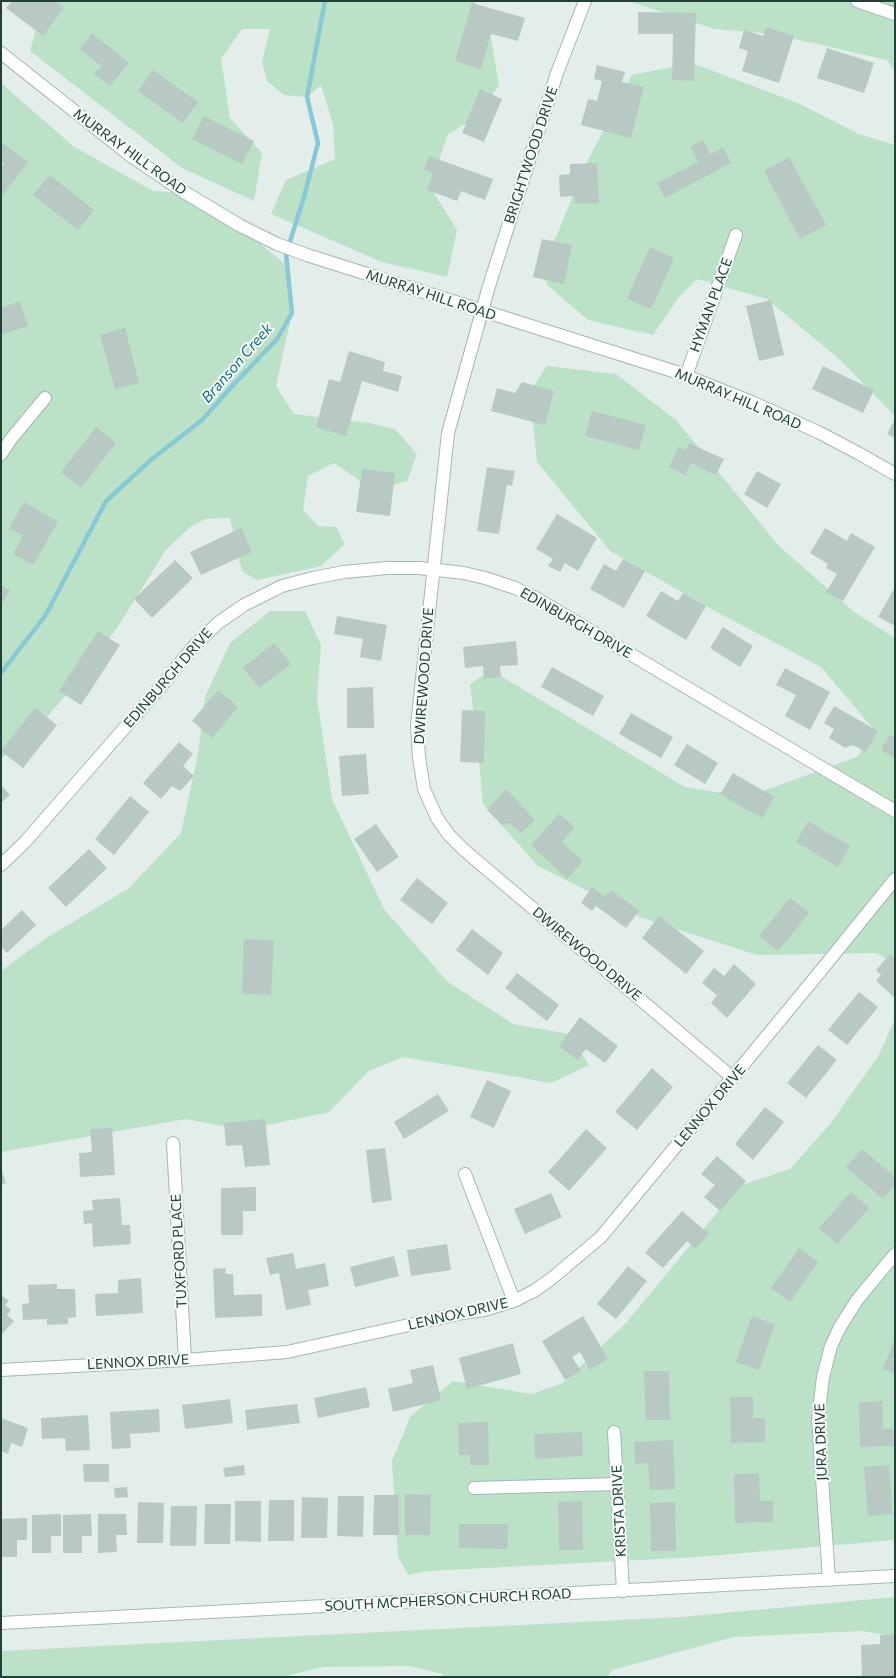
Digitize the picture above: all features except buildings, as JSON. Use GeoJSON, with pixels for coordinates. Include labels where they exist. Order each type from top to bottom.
{"type":"FeatureCollection","features":[{"type":"Feature","properties":{"kind":"street","name":"BRIGHTWOOD DRIVE"},"geometry":{"type":"LineString","coordinates":[[482,311],[557,73],[585,1]]}},
{"type":"Feature","properties":{"kind":"street"},"geometry":{"type":"LineString","coordinates":[[857,1],[895,14]]}},
{"type":"Feature","properties":{"kind":"street","name":"MURRAY HILL ROAD"},"geometry":{"type":"LineString","coordinates":[[1,53],[131,156],[184,192],[239,225],[277,244],[307,255],[686,376],[752,402],[858,453],[895,474]]}},
{"type":"Feature","properties":{"kind":"street","name":"HYMAN PLACE"},"geometry":{"type":"LineString","coordinates":[[686,376],[736,235]]}},
{"type":"Feature","properties":{"kind":"street","name":"DWIREWOOD DRIVE"},"geometry":{"type":"LineString","coordinates":[[482,311],[448,433],[417,726],[419,757],[424,788],[437,818],[464,850],[733,1078]]}},
{"type":"Feature","properties":{"kind":"street"},"geometry":{"type":"LineString","coordinates":[[1,454],[11,439],[45,398]]}},
{"type":"Feature","properties":{"kind":"street","name":"EDINBURGH DRIVE"},"geometry":{"type":"LineString","coordinates":[[1,865],[26,842],[195,645],[218,623],[244,605],[282,586],[344,572],[387,568],[433,569],[485,578],[515,588],[534,597],[895,811]]}},
{"type":"Feature","properties":{"kind":"street","name":"LENNOX DRIVE"},"geometry":{"type":"LineString","coordinates":[[1,1370],[185,1360],[286,1352],[463,1313],[484,1310],[514,1301],[534,1291],[551,1279],[601,1237],[895,879]]}},
{"type":"Feature","properties":{"kind":"street","name":"TUXFORD PLACE"},"geometry":{"type":"LineString","coordinates":[[173,1143],[185,1360]]}},
{"type":"Feature","properties":{"kind":"street"},"geometry":{"type":"LineString","coordinates":[[465,1174],[514,1301]]}},
{"type":"Feature","properties":{"kind":"street","name":"JURA DRIVE"},"geometry":{"type":"LineString","coordinates":[[829,1580],[818,1419],[823,1377],[831,1346],[840,1327],[857,1300],[895,1254]]}},
{"type":"Feature","properties":{"kind":"street","name":"KRISTA DRIVE"},"geometry":{"type":"LineString","coordinates":[[614,1432],[623,1591]]}},
{"type":"Feature","properties":{"kind":"street"},"geometry":{"type":"LineString","coordinates":[[474,1488],[617,1484]]}},
{"type":"Feature","properties":{"kind":"street","name":"SOUTH MCPHERSON CHURCH ROAD"},"geometry":{"type":"LineString","coordinates":[[1,1623],[895,1576]]}},
{"type":"Feature","properties":{"kind":"green space"},"geometry":{"type":"Polygon","coordinates":[[[44,1],[473,1],[489,26],[499,85],[477,117],[448,134],[430,187],[457,230],[447,277],[382,262],[271,214],[286,180],[335,159],[333,124],[321,85],[307,97],[284,95],[267,81],[262,62],[270,29],[242,29],[221,59],[230,118],[262,153],[254,201],[182,168],[30,51],[44,1]]]}},
{"type":"Feature","properties":{"kind":"green space"},"geometry":{"type":"Polygon","coordinates":[[[628,1],[895,1],[895,71],[887,60],[773,34],[715,29],[628,1]]]}},
{"type":"Feature","properties":{"kind":"green space"},"geometry":{"type":"Polygon","coordinates":[[[692,63],[798,103],[859,134],[895,145],[895,416],[838,358],[767,299],[697,279],[679,297],[653,335],[588,320],[546,284],[551,249],[587,162],[632,75],[692,63]]]}},
{"type":"Feature","properties":{"kind":"green space"},"geometry":{"type":"Polygon","coordinates":[[[1,83],[73,146],[153,191],[183,193],[212,204],[286,265],[292,313],[276,386],[294,414],[369,423],[395,429],[417,454],[407,481],[375,491],[334,463],[308,476],[303,510],[318,526],[336,527],[345,544],[321,566],[257,580],[242,571],[230,518],[205,519],[190,527],[166,550],[119,625],[84,674],[28,739],[1,758],[1,83]]]}},
{"type":"Feature","properties":{"kind":"green space"},"geometry":{"type":"Polygon","coordinates":[[[547,366],[616,374],[676,420],[778,545],[854,612],[895,638],[895,964],[877,953],[757,955],[642,918],[538,866],[483,804],[470,684],[491,670],[685,787],[746,797],[857,757],[875,731],[821,667],[713,610],[610,551],[537,462],[530,391],[547,366]]]}},
{"type":"Feature","properties":{"kind":"green space"},"geometry":{"type":"Polygon","coordinates":[[[270,611],[305,611],[321,645],[317,698],[332,799],[384,909],[448,982],[513,1024],[569,1034],[589,1065],[551,1083],[403,1057],[369,1071],[329,1112],[244,1130],[186,1119],[1,1152],[1,971],[43,940],[129,888],[181,833],[198,754],[205,697],[230,643],[270,611]]]}},
{"type":"Feature","properties":{"kind":"green space"},"geometry":{"type":"Polygon","coordinates":[[[895,1019],[895,1540],[697,1557],[429,1571],[408,1575],[398,1556],[392,1461],[410,1417],[453,1381],[532,1394],[563,1383],[626,1323],[739,1186],[790,1169],[830,1124],[879,1055],[895,1019]]]}},
{"type":"Feature","properties":{"kind":"green space"},"geometry":{"type":"Polygon","coordinates":[[[895,1597],[895,1636],[861,1631],[734,1637],[612,1670],[607,1677],[445,1677],[442,1674],[409,1666],[323,1667],[282,1677],[1,1677],[1,1651],[681,1617],[895,1597]]]}},
{"type":"Feature","properties":{"kind":"waterway","name":"Branson Creek"},"geometry":{"type":"LineString","coordinates":[[1,673],[45,616],[106,501],[152,459],[202,420],[277,339],[292,313],[286,254],[304,197],[318,143],[307,97],[325,1]]}}]}
